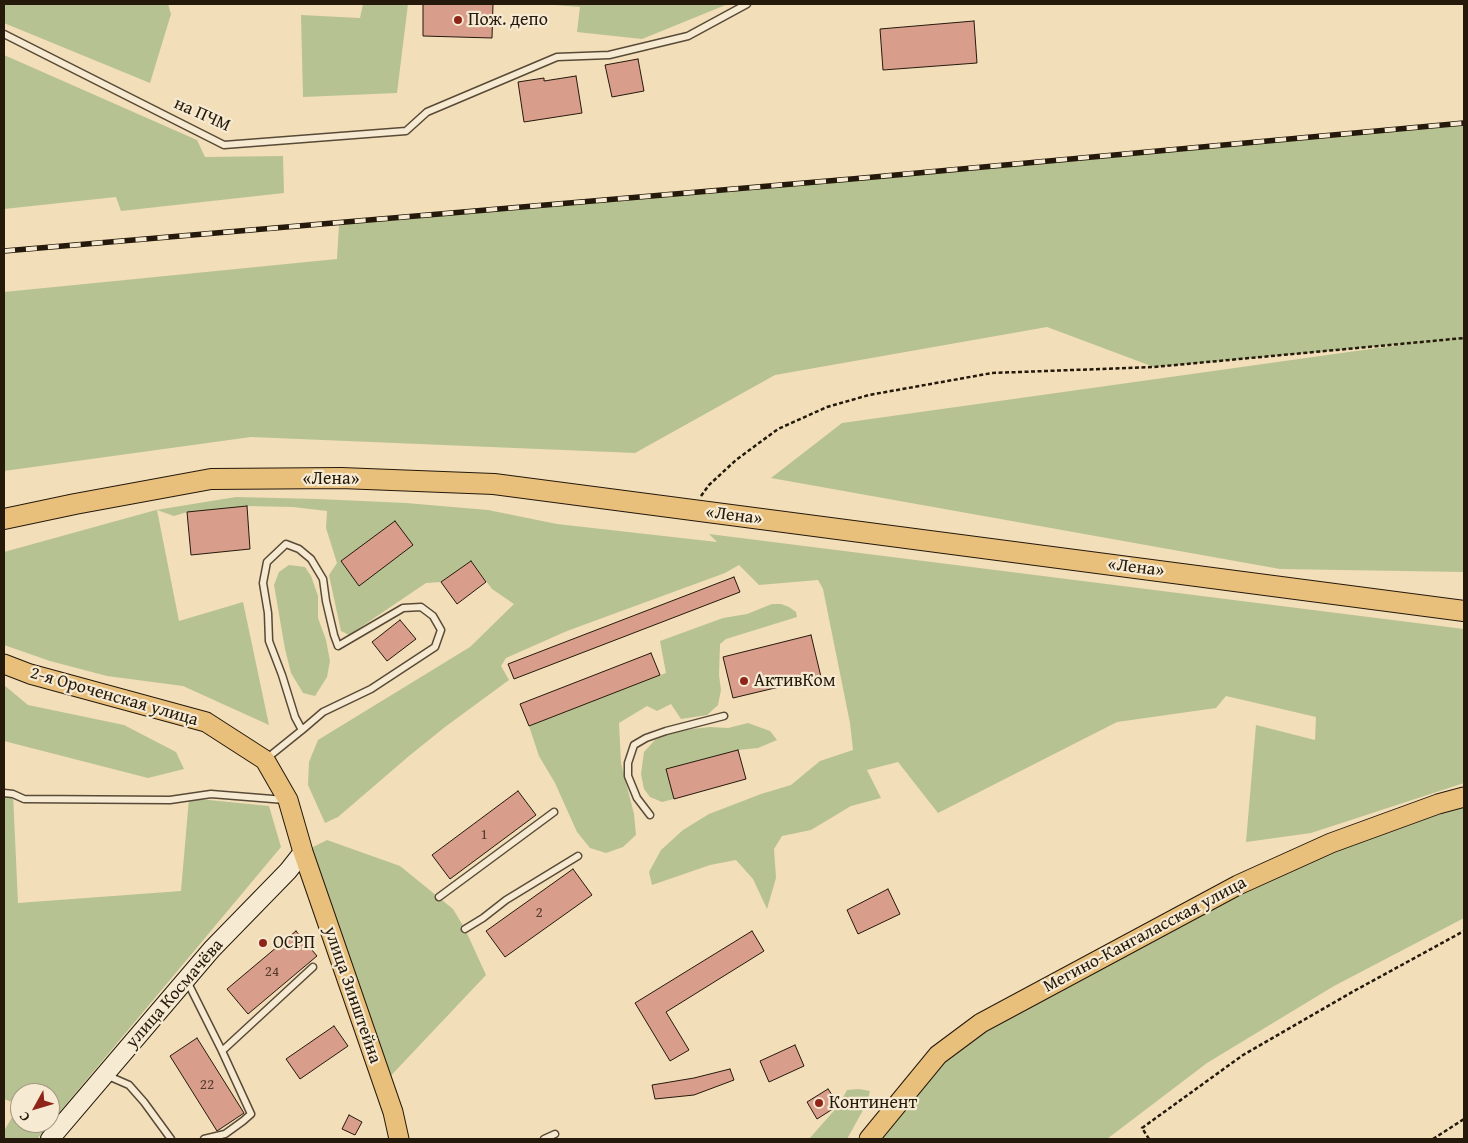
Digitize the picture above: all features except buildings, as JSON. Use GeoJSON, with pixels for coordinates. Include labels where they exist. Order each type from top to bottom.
{"type":"FeatureCollection","features":[{"type":"Feature","properties":{"kind":"highway","name":"«Лена»"},"geometry":{"type":"LineString","coordinates":[[4,520],[75,504],[212,479],[341,478],[494,484],[1464,610]]}},
{"type":"Feature","properties":{"kind":"main road","name":"2-я Ороченская улица"},"geometry":{"type":"LineString","coordinates":[[4,664],[30,674],[206,722],[265,760],[288,800],[303,852]]}},
{"type":"Feature","properties":{"kind":"main road","name":"Мегино-Кангаласская улица"},"geometry":{"type":"LineString","coordinates":[[869,1139],[938,1056],[981,1023],[1238,885],[1331,843],[1438,804],[1464,797]]}},
{"type":"Feature","properties":{"kind":"main road","name":"улица Космачёва"},"geometry":{"type":"LineString","coordinates":[[50,1139],[212,949],[288,871],[303,852]]}},
{"type":"Feature","properties":{"kind":"main road","name":"улица Зинштейна"},"geometry":{"type":"LineString","coordinates":[[303,852],[393,1112],[399,1139]]}},
{"type":"Feature","properties":{"kind":"lane","name":"на ПЧМ"},"geometry":{"type":"LineString","coordinates":[[4,34],[224,145],[406,131],[427,112],[557,57],[609,56],[688,36],[747,4]]}},
{"type":"Feature","properties":{"kind":"lane"},"geometry":{"type":"LineString","coordinates":[[265,760],[302,730],[323,712],[371,689],[435,647],[441,630],[432,616],[421,607],[403,608],[338,646],[326,602],[323,579],[311,559],[299,548],[286,544],[267,562],[263,583],[268,613],[269,641],[295,717],[302,730]]}},
{"type":"Feature","properties":{"kind":"lane"},"geometry":{"type":"LineString","coordinates":[[650,815],[637,798],[628,776],[628,763],[634,745],[646,738],[666,731],[724,716]]}},
{"type":"Feature","properties":{"kind":"lane"},"geometry":{"type":"LineString","coordinates":[[4,793],[13,794],[24,799],[170,800],[211,794],[288,800]]}},
{"type":"Feature","properties":{"kind":"lane"},"geometry":{"type":"LineString","coordinates":[[439,897],[554,812]]}},
{"type":"Feature","properties":{"kind":"lane"},"geometry":{"type":"LineString","coordinates":[[465,929],[506,900],[578,856]]}},
{"type":"Feature","properties":{"kind":"lane"},"geometry":{"type":"LineString","coordinates":[[222,1051],[313,967]]}},
{"type":"Feature","properties":{"kind":"lane"},"geometry":{"type":"LineString","coordinates":[[186,980],[251,1114],[225,1134],[204,1139]]}},
{"type":"Feature","properties":{"kind":"lane"},"geometry":{"type":"LineString","coordinates":[[105,1075],[129,1085],[171,1139]]}},
{"type":"Feature","properties":{"kind":"lane"},"geometry":{"type":"LineString","coordinates":[[544,1139],[555,1134]]}},
{"type":"Feature","properties":{"kind":"path"},"geometry":{"type":"LineString","coordinates":[[690,510],[709,485],[736,460],[778,429],[827,407],[869,395],[992,373],[1154,367],[1464,338]]}},
{"type":"Feature","properties":{"kind":"path"},"geometry":{"type":"LineString","coordinates":[[1149,1139],[1142,1128],[1243,1055],[1464,931]]}},
{"type":"Feature","properties":{"kind":"path"},"geometry":{"type":"LineString","coordinates":[[1433,1139],[1464,1119]]}},
{"type":"Feature","properties":{"kind":"green space"},"geometry":{"type":"Polygon","coordinates":[[[4,4],[168,4],[171,14],[150,83],[4,23],[4,4]]]}},
{"type":"Feature","properties":{"kind":"green space"},"geometry":{"type":"Polygon","coordinates":[[[363,4],[408,4],[397,93],[303,97],[301,15],[360,18],[363,4]]]}},
{"type":"Feature","properties":{"kind":"green space"},"geometry":{"type":"Polygon","coordinates":[[[542,4],[728,4],[642,39],[577,32],[580,7],[542,4]]]}},
{"type":"Feature","properties":{"kind":"green space"},"geometry":{"type":"Polygon","coordinates":[[[4,55],[197,140],[205,157],[283,156],[284,193],[121,211],[116,197],[4,209],[4,55]]]}},
{"type":"Feature","properties":{"kind":"green space"},"geometry":{"type":"Polygon","coordinates":[[[1464,123],[1464,572],[1280,569],[771,478],[842,423],[1406,344],[1154,367],[1047,327],[775,375],[635,453],[251,437],[4,471],[4,292],[337,259],[339,225],[1464,123]]]}},
{"type":"Feature","properties":{"kind":"green space"},"geometry":{"type":"Polygon","coordinates":[[[236,497],[406,503],[488,510],[557,524],[717,542],[709,534],[1464,629],[1464,783],[1311,833],[1246,842],[1256,725],[1315,740],[1316,717],[1226,696],[1216,708],[1117,722],[938,813],[898,762],[867,770],[881,798],[851,806],[811,830],[782,836],[774,849],[776,878],[767,909],[753,879],[736,860],[710,865],[652,885],[649,872],[661,850],[683,830],[709,814],[761,794],[791,785],[820,761],[853,750],[850,723],[823,589],[818,580],[759,585],[739,565],[725,573],[567,631],[506,658],[501,666],[509,680],[445,727],[338,817],[325,823],[308,785],[309,762],[318,740],[470,647],[514,604],[492,589],[471,561],[441,582],[426,583],[349,635],[341,631],[329,575],[337,563],[326,528],[327,511],[293,507],[247,506],[187,512],[174,516],[157,510],[179,621],[243,602],[269,725],[183,686],[107,676],[50,661],[4,645],[4,552],[156,510],[236,497]]]}},
{"type":"Feature","properties":{"kind":"green space"},"geometry":{"type":"Polygon","coordinates":[[[289,565],[305,567],[311,576],[318,596],[318,618],[326,640],[330,661],[327,677],[315,696],[303,693],[291,673],[285,649],[274,585],[279,572],[289,565]]]}},
{"type":"Feature","properties":{"kind":"green space"},"geometry":{"type":"Polygon","coordinates":[[[772,604],[781,604],[789,607],[796,612],[797,617],[726,639],[720,644],[719,675],[721,690],[718,705],[707,715],[681,719],[671,704],[657,711],[647,706],[619,723],[621,763],[634,814],[636,835],[623,847],[606,853],[590,848],[577,832],[555,783],[539,756],[529,726],[666,673],[660,641],[723,618],[747,614],[772,604]]]}},
{"type":"Feature","properties":{"kind":"green space"},"geometry":{"type":"Polygon","coordinates":[[[4,685],[28,705],[124,725],[176,752],[184,769],[148,778],[4,741],[4,685]]]}},
{"type":"Feature","properties":{"kind":"green space"},"geometry":{"type":"Polygon","coordinates":[[[748,723],[770,731],[777,740],[758,748],[738,750],[666,769],[674,799],[662,802],[650,797],[644,789],[641,774],[644,752],[655,740],[674,732],[710,727],[728,728],[748,723]]]}},
{"type":"Feature","properties":{"kind":"green space"},"geometry":{"type":"Polygon","coordinates":[[[4,793],[13,794],[18,903],[181,891],[189,798],[269,806],[281,847],[60,1111],[60,1083],[10,1083],[10,1101],[4,1099],[4,793]]]}},
{"type":"Feature","properties":{"kind":"green space"},"geometry":{"type":"Polygon","coordinates":[[[1464,797],[1464,918],[1334,986],[1207,1063],[1107,1139],[869,1139],[938,1055],[1238,885],[1464,797]]]}},
{"type":"Feature","properties":{"kind":"green space"},"geometry":{"type":"Polygon","coordinates":[[[327,840],[400,866],[453,909],[465,929],[486,975],[383,1084],[303,852],[327,840]]]}},
{"type":"Feature","properties":{"kind":"green space"},"geometry":{"type":"Polygon","coordinates":[[[859,1089],[870,1091],[867,1103],[847,1139],[809,1139],[839,1105],[847,1090],[859,1089]]]}},
{"type":"Feature","properties":{"kind":"green space"},"geometry":{"type":"Polygon","coordinates":[[[10,1121],[10,1133],[42,1133],[37,1139],[4,1139],[4,1131],[10,1121]]]}},
{"type":"Feature","properties":{"kind":"railway"},"geometry":{"type":"LineString","coordinates":[[4,251],[863,178],[1464,123]]}},
{"type":"Feature","properties":{"kind":"place","name":"Пож. депо"},"geometry":{"type":"Point","coordinates":[458,20]}},
{"type":"Feature","properties":{"kind":"place","name":"АктивКом"},"geometry":{"type":"Point","coordinates":[744,681]}},
{"type":"Feature","properties":{"kind":"place","name":"ОСРП"},"geometry":{"type":"Point","coordinates":[263,943]}},
{"type":"Feature","properties":{"kind":"place","name":"Континент"},"geometry":{"type":"Point","coordinates":[819,1103]}}]}
